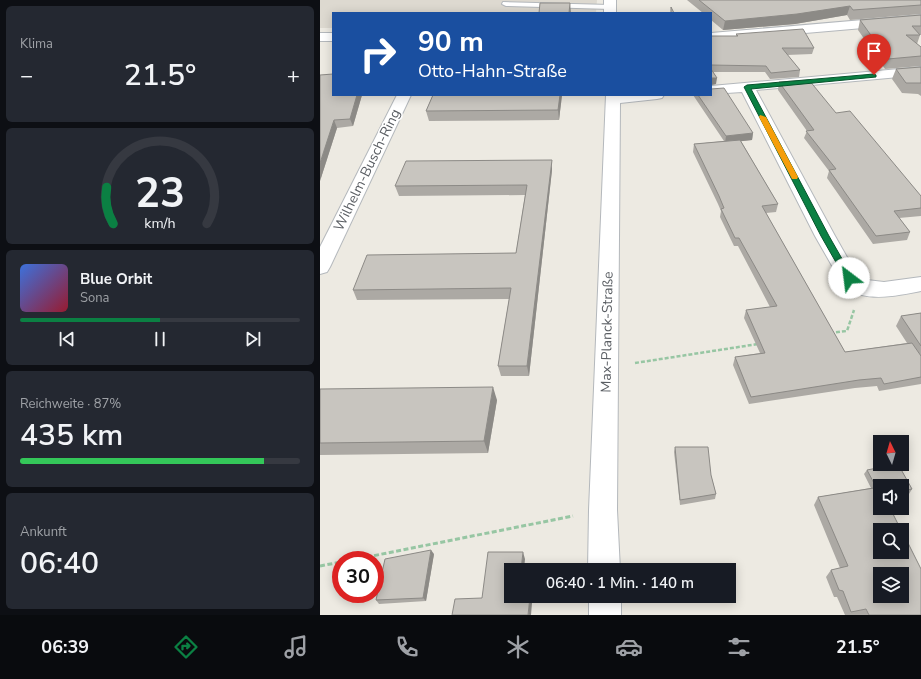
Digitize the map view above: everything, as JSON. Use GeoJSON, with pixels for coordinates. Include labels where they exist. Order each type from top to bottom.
{"type":"FeatureCollection","features":[{"type":"Feature","properties":{"kind":"street"},"geometry":{"type":"LineString","coordinates":[[712,37],[921,19]]}},
{"type":"Feature","properties":{"kind":"street"},"geometry":{"type":"LineString","coordinates":[[320,37],[332,37]]}},
{"type":"Feature","properties":{"kind":"street"},"geometry":{"type":"LineString","coordinates":[[712,90],[921,71]]}},
{"type":"Feature","properties":{"kind":"street"},"geometry":{"type":"LineString","coordinates":[[747,87],[828,242],[849,278],[862,287],[884,290],[921,284]]}},
{"type":"Feature","properties":{"kind":"street","name":"Wilhelm-Busch-Ring"},"geometry":{"type":"LineString","coordinates":[[320,267],[404,96]]}},
{"type":"Feature","properties":{"kind":"street"},"geometry":{"type":"LineString","coordinates":[[613,97],[635,96]]}},
{"type":"Feature","properties":{"kind":"street","name":"Max-Planck-Straße"},"geometry":{"type":"LineString","coordinates":[[604,563],[603,510],[613,97]]}},
{"type":"Feature","properties":{"kind":"street"},"geometry":{"type":"LineString","coordinates":[[605,603],[605,615]]}},
{"type":"Feature","properties":{"kind":"lane"},"geometry":{"type":"LineString","coordinates":[[506,4],[610,7]]}},
{"type":"Feature","properties":{"kind":"path"},"geometry":{"type":"LineString","coordinates":[[824,334],[847,331],[862,287]]}},
{"type":"Feature","properties":{"kind":"path"},"geometry":{"type":"LineString","coordinates":[[606,367],[762,344]]}},
{"type":"Feature","properties":{"kind":"path"},"geometry":{"type":"LineString","coordinates":[[384,554],[603,510]]}},
{"type":"Feature","properties":{"kind":"path"},"geometry":{"type":"LineString","coordinates":[[320,566],[332,564]]}},
{"type":"Feature","properties":{"kind":"shaded area"},"geometry":{"type":"Polygon","coordinates":[[[320,0],[597,0],[596,12],[332,12],[332,28],[320,28],[320,0]]]}},
{"type":"Feature","properties":{"kind":"building"},"geometry":{"type":"Polygon","coordinates":[[[699,0],[921,0],[921,5],[853,10],[850,6],[797,14],[725,21],[699,0]]]}},
{"type":"Feature","properties":{"kind":"building"},"geometry":{"type":"Polygon","coordinates":[[[540,3],[570,3],[569,12],[539,12],[540,3]]]}},
{"type":"Feature","properties":{"kind":"building"},"geometry":{"type":"Polygon","coordinates":[[[921,15],[921,26],[912,26],[920,35],[906,35],[921,47],[921,56],[888,59],[860,20],[921,15]]]}},
{"type":"Feature","properties":{"kind":"building"},"geometry":{"type":"Polygon","coordinates":[[[803,29],[814,48],[782,48],[800,70],[771,73],[766,66],[712,65],[712,36],[738,36],[736,34],[803,29]]]}},
{"type":"Feature","properties":{"kind":"building"},"geometry":{"type":"Polygon","coordinates":[[[921,67],[921,83],[906,83],[896,69],[921,67]]]}},
{"type":"Feature","properties":{"kind":"building"},"geometry":{"type":"Polygon","coordinates":[[[712,70],[717,78],[712,78],[712,70]]]}},
{"type":"Feature","properties":{"kind":"building"},"geometry":{"type":"Polygon","coordinates":[[[332,74],[332,96],[357,96],[350,119],[334,120],[320,163],[320,75],[332,74]]]}},
{"type":"Feature","properties":{"kind":"building"},"geometry":{"type":"Polygon","coordinates":[[[809,80],[836,113],[850,111],[921,196],[921,208],[894,211],[910,232],[876,236],[829,170],[836,169],[806,131],[814,130],[779,82],[809,80]]]}},
{"type":"Feature","properties":{"kind":"building"},"geometry":{"type":"Polygon","coordinates":[[[724,88],[753,133],[726,136],[699,96],[712,96],[712,89],[724,88]]]}},
{"type":"Feature","properties":{"kind":"building"},"geometry":{"type":"Polygon","coordinates":[[[433,96],[560,96],[558,110],[426,111],[433,96]]]}},
{"type":"Feature","properties":{"kind":"building"},"geometry":{"type":"Polygon","coordinates":[[[740,140],[778,204],[762,206],[845,352],[912,343],[921,356],[921,377],[884,384],[881,378],[859,380],[751,397],[735,357],[765,353],[746,310],[777,306],[739,238],[735,238],[721,209],[724,208],[719,196],[694,144],[740,140]]]}},
{"type":"Feature","properties":{"kind":"building"},"geometry":{"type":"Polygon","coordinates":[[[552,160],[527,366],[498,366],[511,288],[353,290],[367,255],[516,253],[527,185],[395,186],[406,161],[552,160]]]}},
{"type":"Feature","properties":{"kind":"building"},"geometry":{"type":"Polygon","coordinates":[[[921,313],[921,346],[901,316],[921,313]]]}},
{"type":"Feature","properties":{"kind":"building"},"geometry":{"type":"Polygon","coordinates":[[[493,387],[484,441],[320,443],[320,389],[493,387]]]}},
{"type":"Feature","properties":{"kind":"building"},"geometry":{"type":"Polygon","coordinates":[[[675,447],[708,447],[711,475],[716,494],[680,500],[675,447]]]}},
{"type":"Feature","properties":{"kind":"building"},"geometry":{"type":"Polygon","coordinates":[[[873,469],[873,471],[902,471],[906,479],[873,479],[873,481],[867,470],[873,469]]]}},
{"type":"Feature","properties":{"kind":"building"},"geometry":{"type":"Polygon","coordinates":[[[873,488],[873,515],[894,515],[898,523],[873,523],[873,559],[909,559],[909,545],[921,569],[921,615],[869,615],[866,609],[851,612],[843,591],[839,590],[831,570],[848,566],[818,497],[873,488]]]}},
{"type":"Feature","properties":{"kind":"building"},"geometry":{"type":"Polygon","coordinates":[[[431,550],[423,598],[384,600],[385,559],[431,550]]]}},
{"type":"Feature","properties":{"kind":"building"},"geometry":{"type":"Polygon","coordinates":[[[488,552],[523,552],[522,563],[504,563],[504,603],[529,603],[528,615],[452,615],[455,599],[482,598],[488,552]]]}},
{"type":"Feature","properties":{"kind":"slow traffic"},"geometry":{"type":"LineString","coordinates":[[762,117],[794,177]]}},
{"type":"Feature","properties":{"kind":"route"},"geometry":{"type":"LineString","coordinates":[[849,278],[825,236],[747,87],[874,75]]}}]}
